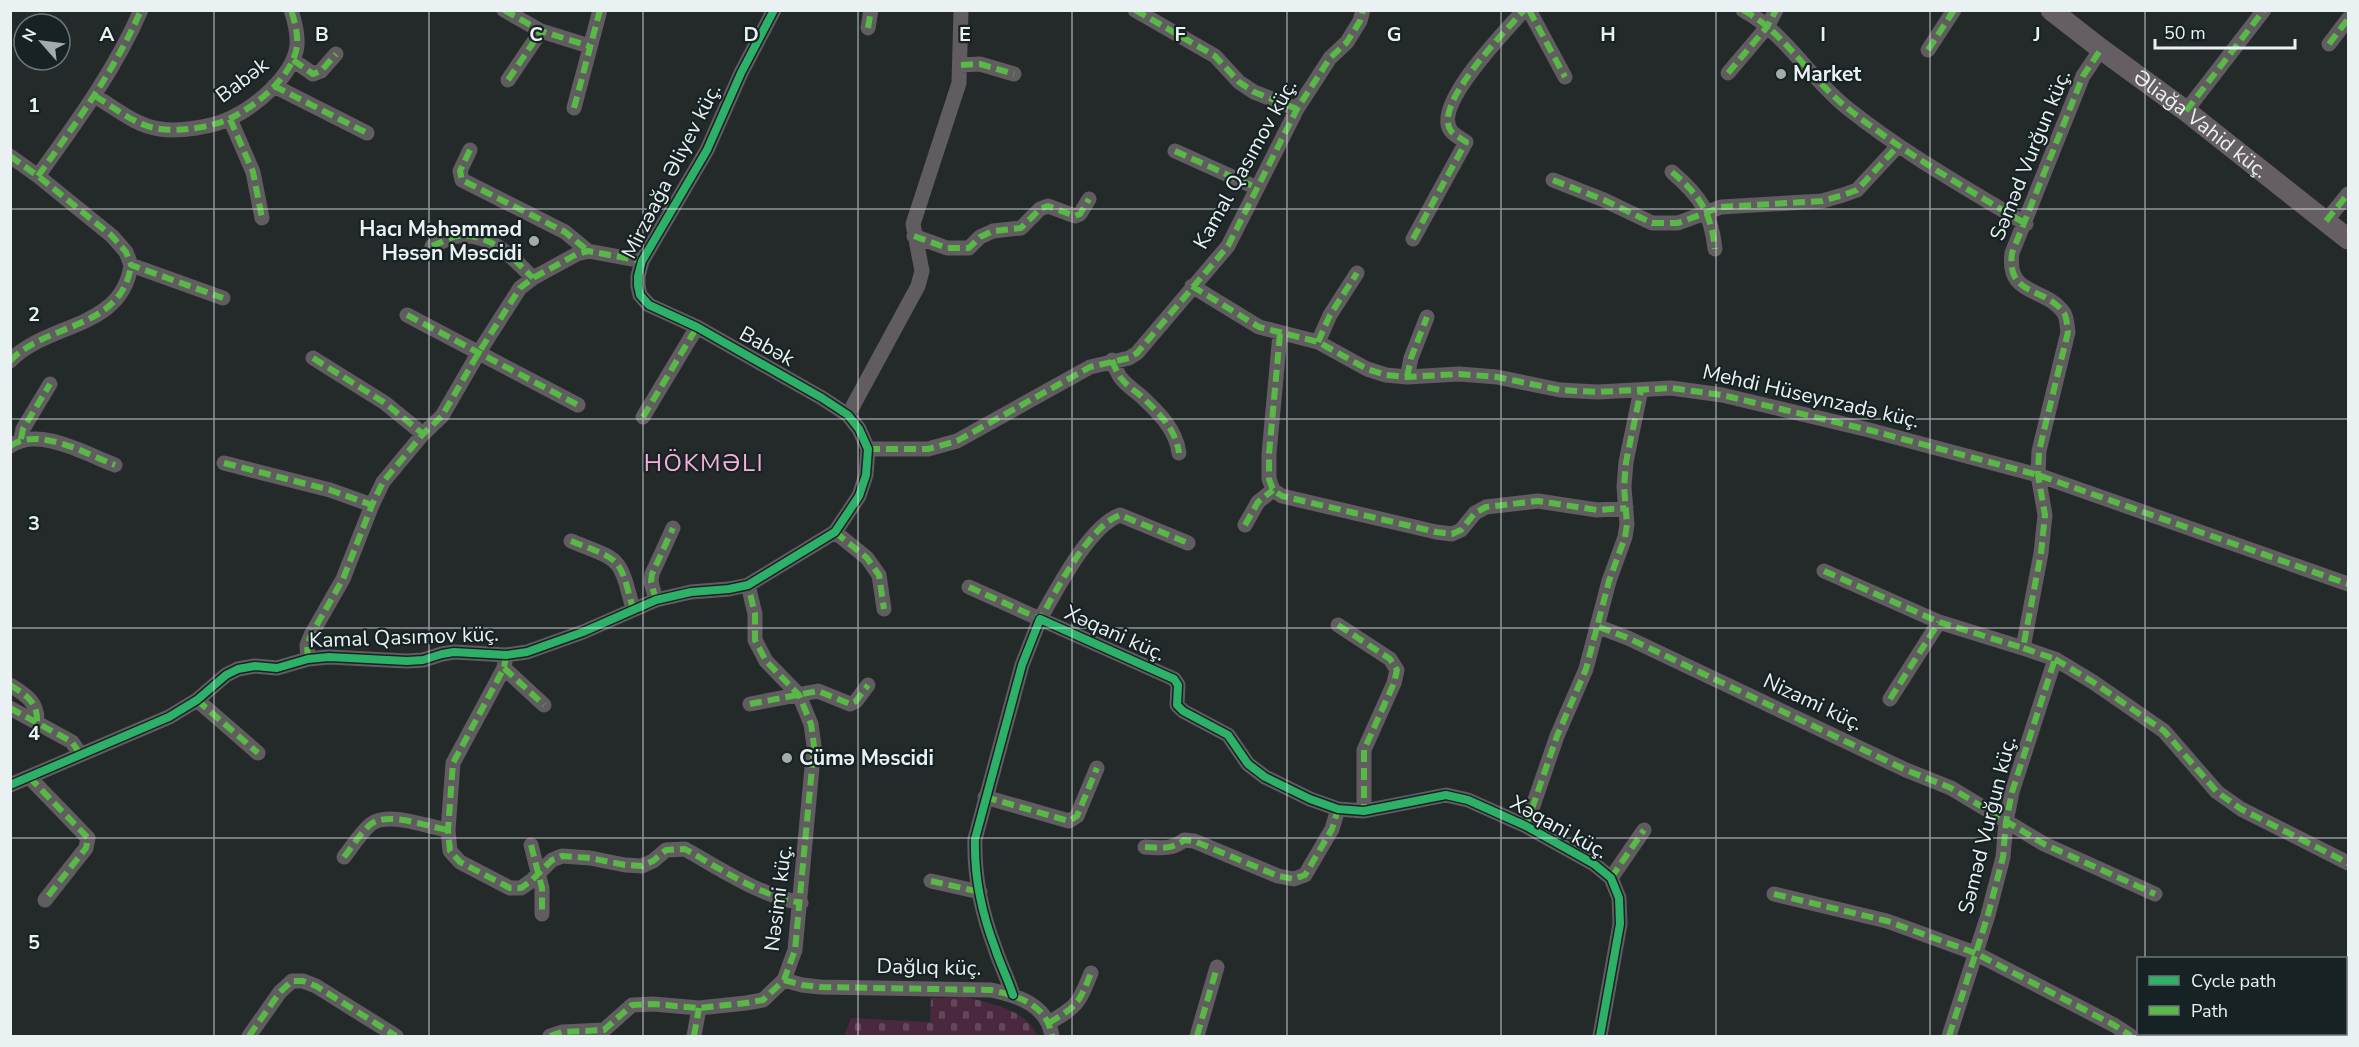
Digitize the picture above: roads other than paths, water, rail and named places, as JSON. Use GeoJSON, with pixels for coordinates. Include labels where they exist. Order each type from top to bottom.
{"type":"FeatureCollection","features":[{"type":"Feature","properties":{"kind":"street"},"geometry":{"type":"LineString","coordinates":[[38,176],[95,96],[130,36],[141,10]]}},
{"type":"Feature","properties":{"kind":"street","name":"Babək"},"geometry":{"type":"LineString","coordinates":[[95,96],[137,122],[158,129],[183,131],[230,119],[251,106],[286,74],[297,46],[295,23],[291,10]]}},
{"type":"Feature","properties":{"kind":"street"},"geometry":{"type":"LineString","coordinates":[[504,10],[541,32],[589,46]]}},
{"type":"Feature","properties":{"kind":"street"},"geometry":{"type":"LineString","coordinates":[[574,108],[600,10]]}},
{"type":"Feature","properties":{"kind":"street","name":"Mirzəağa Əliyev küç."},"geometry":{"type":"LineString","coordinates":[[638,286],[642,261],[707,150],[741,73],[774,10]]}},
{"type":"Feature","properties":{"kind":"street"},"geometry":{"type":"LineString","coordinates":[[868,28],[871,10]]}},
{"type":"Feature","properties":{"kind":"street"},"geometry":{"type":"LineString","coordinates":[[848,415],[918,286],[922,271],[913,224],[955,101],[961,65],[961,10]]}},
{"type":"Feature","properties":{"kind":"street"},"geometry":{"type":"LineString","coordinates":[[1135,10],[1215,56],[1239,82],[1254,92],[1297,109]]}},
{"type":"Feature","properties":{"kind":"street","name":"Kamal Qasımov küç."},"geometry":{"type":"LineString","coordinates":[[10,785],[169,717],[197,700],[226,675],[238,669],[255,666],[277,668],[308,659],[345,656],[407,662],[454,652],[505,661],[552,645],[656,600],[690,592],[748,585],[835,532],[859,496],[866,476],[868,449],[928,449],[957,441],[1090,367],[1112,360],[1129,358],[1137,353],[1228,246],[1297,109],[1330,58],[1347,42],[1360,21],[1363,10]]}},
{"type":"Feature","properties":{"kind":"street"},"geometry":{"type":"LineString","coordinates":[[1413,239],[1466,142],[1450,130],[1448,120],[1459,89],[1470,72],[1524,10]]}},
{"type":"Feature","properties":{"kind":"street"},"geometry":{"type":"LineString","coordinates":[[1529,10],[1565,77]]}},
{"type":"Feature","properties":{"kind":"street"},"geometry":{"type":"LineString","coordinates":[[1743,10],[1767,27],[1844,105],[1897,147],[2026,224]]}},
{"type":"Feature","properties":{"kind":"street"},"geometry":{"type":"LineString","coordinates":[[1728,73],[1767,27],[1776,10]]}},
{"type":"Feature","properties":{"kind":"street"},"geometry":{"type":"LineString","coordinates":[[1928,50],[1954,10]]}},
{"type":"Feature","properties":{"kind":"street","name":"Əliağa Vahid küç."},"geometry":{"type":"LineString","coordinates":[[2051,10],[2100,50],[2186,111],[2349,239]]}},
{"type":"Feature","properties":{"kind":"street"},"geometry":{"type":"LineString","coordinates":[[2186,111],[2264,10]]}},
{"type":"Feature","properties":{"kind":"street"},"geometry":{"type":"LineString","coordinates":[[2329,44],[2349,19]]}},
{"type":"Feature","properties":{"kind":"street"},"geometry":{"type":"LineString","coordinates":[[508,80],[541,32]]}},
{"type":"Feature","properties":{"kind":"street","name":"Səməd Vurğun küç."},"geometry":{"type":"LineString","coordinates":[[2023,648],[2041,553],[2045,515],[2038,475],[2039,451],[2068,332],[2065,315],[2056,305],[2019,284],[2012,275],[2010,266],[2012,253],[2026,224],[2083,76],[2100,50]]}},
{"type":"Feature","properties":{"kind":"street"},"geometry":{"type":"LineString","coordinates":[[293,60],[313,74],[321,71],[336,54]]}},
{"type":"Feature","properties":{"kind":"street"},"geometry":{"type":"LineString","coordinates":[[961,65],[980,64],[1014,74]]}},
{"type":"Feature","properties":{"kind":"street"},"geometry":{"type":"LineString","coordinates":[[274,86],[367,133]]}},
{"type":"Feature","properties":{"kind":"street"},"geometry":{"type":"LineString","coordinates":[[230,119],[253,172],[262,218]]}},
{"type":"Feature","properties":{"kind":"street"},"geometry":{"type":"LineString","coordinates":[[1553,180],[1604,200],[1652,224],[1678,223],[1721,207],[1822,201],[1843,195],[1857,190],[1897,147]]}},
{"type":"Feature","properties":{"kind":"street"},"geometry":{"type":"LineString","coordinates":[[470,150],[460,171],[462,180],[565,232],[588,251]]}},
{"type":"Feature","properties":{"kind":"street"},"geometry":{"type":"LineString","coordinates":[[1175,151],[1257,188]]}},
{"type":"Feature","properties":{"kind":"street"},"geometry":{"type":"LineString","coordinates":[[10,156],[112,236],[126,252],[131,265],[129,282],[104,312],[34,343],[10,361]]}},
{"type":"Feature","properties":{"kind":"street"},"geometry":{"type":"LineString","coordinates":[[1672,172],[1700,199],[1708,212],[1715,249]]}},
{"type":"Feature","properties":{"kind":"street"},"geometry":{"type":"LineString","coordinates":[[2326,221],[2349,194]]}},
{"type":"Feature","properties":{"kind":"street"},"geometry":{"type":"LineString","coordinates":[[914,236],[947,248],[969,248],[980,237],[993,231],[1021,228],[1040,209],[1048,206],[1075,216],[1080,214],[1089,199]]}},
{"type":"Feature","properties":{"kind":"street"},"geometry":{"type":"LineString","coordinates":[[432,246],[456,236],[479,237],[492,242],[533,278]]}},
{"type":"Feature","properties":{"kind":"street"},"geometry":{"type":"LineString","coordinates":[[308,659],[307,645],[311,635],[343,579],[383,482],[395,465],[442,416],[520,288],[533,278],[577,254],[588,251],[642,261]]}},
{"type":"Feature","properties":{"kind":"street"},"geometry":{"type":"LineString","coordinates":[[131,265],[223,298]]}},
{"type":"Feature","properties":{"kind":"street"},"geometry":{"type":"LineString","coordinates":[[1318,342],[1330,315],[1358,273]]}},
{"type":"Feature","properties":{"kind":"street","name":"Babək"},"geometry":{"type":"LineString","coordinates":[[638,286],[640,295],[649,305],[697,327],[848,415],[859,429],[868,449]]}},
{"type":"Feature","properties":{"kind":"street","name":"Mehdi Hüseynzadə küç."},"geometry":{"type":"LineString","coordinates":[[1192,286],[1259,327],[1318,342],[1367,369],[1386,375],[1407,377],[1459,374],[1497,376],[1560,390],[1598,392],[1688,389],[1722,394],[2038,475],[2349,584]]}},
{"type":"Feature","properties":{"kind":"street"},"geometry":{"type":"LineString","coordinates":[[407,315],[578,405]]}},
{"type":"Feature","properties":{"kind":"street"},"geometry":{"type":"LineString","coordinates":[[1407,377],[1411,358],[1427,317]]}},
{"type":"Feature","properties":{"kind":"street"},"geometry":{"type":"LineString","coordinates":[[643,417],[697,327]]}},
{"type":"Feature","properties":{"kind":"street"},"geometry":{"type":"LineString","coordinates":[[1280,334],[1269,454],[1269,479],[1273,490],[1282,496],[1452,534],[1461,530],[1475,513],[1486,507],[1538,501],[1597,510],[1626,508]]}},
{"type":"Feature","properties":{"kind":"street"},"geometry":{"type":"LineString","coordinates":[[313,358],[385,403],[423,434]]}},
{"type":"Feature","properties":{"kind":"street"},"geometry":{"type":"LineString","coordinates":[[1112,360],[1123,381],[1169,426],[1177,440],[1179,453]]}},
{"type":"Feature","properties":{"kind":"street"},"geometry":{"type":"LineString","coordinates":[[16,443],[50,384]]}},
{"type":"Feature","properties":{"kind":"street"},"geometry":{"type":"LineString","coordinates":[[1526,826],[1557,736],[1586,669],[1599,627],[1609,581],[1625,537],[1627,524],[1624,487],[1626,462],[1641,390]]}},
{"type":"Feature","properties":{"kind":"street"},"geometry":{"type":"LineString","coordinates":[[16,443],[40,438],[115,465]]}},
{"type":"Feature","properties":{"kind":"street"},"geometry":{"type":"LineString","coordinates":[[224,463],[330,490],[372,505]]}},
{"type":"Feature","properties":{"kind":"street"},"geometry":{"type":"LineString","coordinates":[[1245,525],[1258,502],[1273,490]]}},
{"type":"Feature","properties":{"kind":"street"},"geometry":{"type":"LineString","coordinates":[[969,587],[1040,619],[1070,568],[1109,519],[1120,515],[1188,543]]}},
{"type":"Feature","properties":{"kind":"street"},"geometry":{"type":"LineString","coordinates":[[656,600],[651,582],[652,574],[673,528]]}},
{"type":"Feature","properties":{"kind":"street"},"geometry":{"type":"LineString","coordinates":[[835,532],[867,558],[879,575],[884,609]]}},
{"type":"Feature","properties":{"kind":"street"},"geometry":{"type":"LineString","coordinates":[[570,541],[612,557],[623,569],[633,609]]}},
{"type":"Feature","properties":{"kind":"street"},"geometry":{"type":"LineString","coordinates":[[1824,571],[1940,622],[2055,659],[2164,731],[2217,792],[2241,809],[2349,863]]}},
{"type":"Feature","properties":{"kind":"street","name":"Nəsimi küç."},"geometry":{"type":"LineString","coordinates":[[550,1036],[562,1032],[604,1030],[632,1005],[654,1004],[699,1008],[763,1000],[784,980],[795,950],[814,746],[811,724],[799,695],[766,661],[759,649],[756,640],[755,614],[748,585]]}},
{"type":"Feature","properties":{"kind":"street","name":"Xəqani küç."},"geometry":{"type":"LineString","coordinates":[[1013,995],[995,948],[980,892],[975,866],[975,839],[1027,647],[1040,619],[1174,679],[1178,685],[1177,705],[1183,711],[1228,735],[1248,765],[1265,777],[1310,800],[1338,809],[1364,811],[1446,795],[1468,800],[1526,826],[1594,864],[1611,878],[1618,898],[1620,924],[1600,1036]]}},
{"type":"Feature","properties":{"kind":"street"},"geometry":{"type":"LineString","coordinates":[[1890,699],[1940,622]]}},
{"type":"Feature","properties":{"kind":"street"},"geometry":{"type":"LineString","coordinates":[[1338,626],[1390,659],[1397,670],[1394,683],[1364,750],[1364,811]]}},
{"type":"Feature","properties":{"kind":"street","name":"Nizami küç."},"geometry":{"type":"LineString","coordinates":[[1599,627],[1628,638],[1906,770],[1951,788],[2044,844],[2155,894]]}},
{"type":"Feature","properties":{"kind":"street","name":"Səməd Vurğun küç."},"geometry":{"type":"LineString","coordinates":[[1949,1036],[2004,857],[2006,822],[2012,792],[2055,659]]}},
{"type":"Feature","properties":{"kind":"street"},"geometry":{"type":"LineString","coordinates":[[544,705],[505,661],[453,763],[448,830],[450,851],[460,862],[510,888],[521,888],[552,860],[562,856],[590,858],[625,866],[642,866],[653,861],[666,850],[685,849],[762,891],[781,899],[801,903]]}},
{"type":"Feature","properties":{"kind":"street"},"geometry":{"type":"LineString","coordinates":[[10,684],[30,698],[35,706],[37,722]]}},
{"type":"Feature","properties":{"kind":"street"},"geometry":{"type":"LineString","coordinates":[[750,704],[819,691],[850,704],[856,701],[868,685]]}},
{"type":"Feature","properties":{"kind":"street"},"geometry":{"type":"LineString","coordinates":[[197,700],[258,753]]}},
{"type":"Feature","properties":{"kind":"street"},"geometry":{"type":"LineString","coordinates":[[10,708],[72,742],[80,754]]}},
{"type":"Feature","properties":{"kind":"street"},"geometry":{"type":"LineString","coordinates":[[985,797],[1069,821],[1077,816],[1097,768]]}},
{"type":"Feature","properties":{"kind":"street"},"geometry":{"type":"LineString","coordinates":[[30,777],[88,838],[87,848],[45,900]]}},
{"type":"Feature","properties":{"kind":"street"},"geometry":{"type":"LineString","coordinates":[[1145,847],[1165,848],[1176,846],[1184,840],[1194,841],[1278,876],[1294,879],[1305,875],[1332,830],[1338,809]]}},
{"type":"Feature","properties":{"kind":"street"},"geometry":{"type":"LineString","coordinates":[[344,857],[371,825],[381,819],[397,818],[448,830]]}},
{"type":"Feature","properties":{"kind":"street"},"geometry":{"type":"LineString","coordinates":[[1611,878],[1644,830]]}},
{"type":"Feature","properties":{"kind":"street"},"geometry":{"type":"LineString","coordinates":[[531,845],[542,888],[542,914]]}},
{"type":"Feature","properties":{"kind":"street"},"geometry":{"type":"LineString","coordinates":[[931,881],[980,892]]}},
{"type":"Feature","properties":{"kind":"street"},"geometry":{"type":"LineString","coordinates":[[1774,894],[1887,921],[1975,953],[2131,1036]]}},
{"type":"Feature","properties":{"kind":"street"},"geometry":{"type":"LineString","coordinates":[[1197,1036],[1217,967]]}},
{"type":"Feature","properties":{"kind":"street"},"geometry":{"type":"LineString","coordinates":[[1050,1030],[1079,1001],[1091,973]]}},
{"type":"Feature","properties":{"kind":"street","name":"Dağlıq küç."},"geometry":{"type":"LineString","coordinates":[[784,980],[820,987],[975,988],[1013,995],[1032,1004],[1043,1013],[1050,1030]]}},
{"type":"Feature","properties":{"kind":"street"},"geometry":{"type":"LineString","coordinates":[[249,1036],[280,992],[292,981],[303,981],[316,986],[396,1036]]}},
{"type":"Feature","properties":{"kind":"street"},"geometry":{"type":"LineString","coordinates":[[694,1036],[699,1008]]}},
{"type":"Feature","properties":{"kind":"place","name":"Market"},"geometry":{"type":"Point","coordinates":[1781,74]}},
{"type":"Feature","properties":{"kind":"place","name":"Hacı Məhəmməd Həsən Məscidi"},"geometry":{"type":"Point","coordinates":[534,241]}},
{"type":"Feature","properties":{"kind":"place","name":"Cümə Məscidi"},"geometry":{"type":"Point","coordinates":[787,758]}},
{"type":"Feature","properties":{"kind":"district","name":"HÖKMƏLI"},"geometry":{"type":"Point","coordinates":[704,463]}}]}
